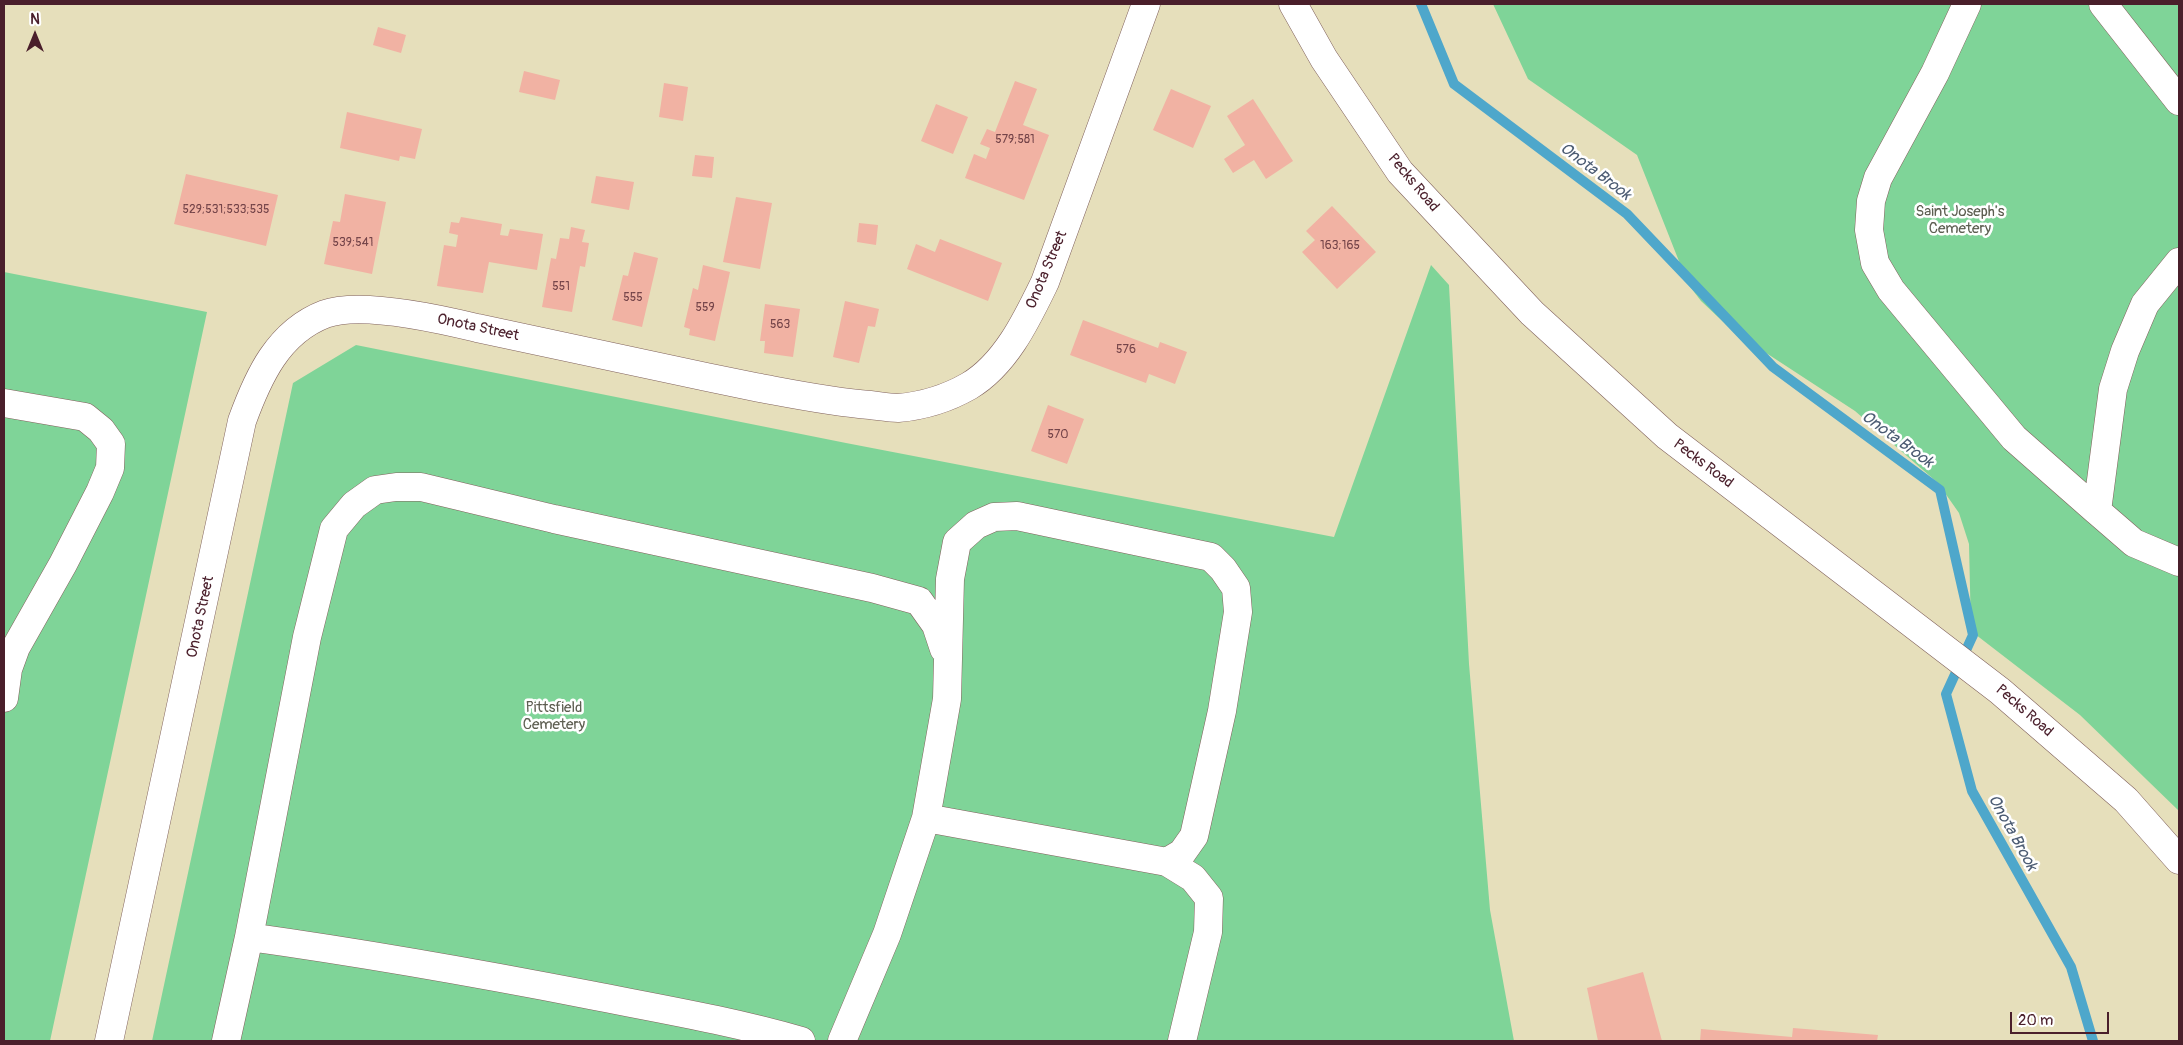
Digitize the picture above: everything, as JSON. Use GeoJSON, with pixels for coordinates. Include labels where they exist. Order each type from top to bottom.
{"type":"FeatureCollection","features":[{"type":"Feature","properties":{"kind":"street","name":"Onota Street"},"geometry":{"type":"LineString","coordinates":[[109,1041],[242,421],[255,383],[273,354],[299,329],[325,314],[351,310],[387,312],[434,318],[638,364],[838,403],[898,408],[934,401],[970,385],[993,365],[1010,345],[1029,314],[1046,282],[1146,4]]}},
{"type":"Feature","properties":{"kind":"street","name":"Pecks Road"},"geometry":{"type":"LineString","coordinates":[[1293,4],[1324,59],[1400,172],[1532,313],[1667,436],[1976,672],[2126,800],[2179,860]]}},
{"type":"Feature","properties":{"kind":"street"},"geometry":{"type":"LineString","coordinates":[[1967,4],[1936,73],[1878,178],[1871,201],[1869,230],[1875,263],[1891,290],[2014,438],[2134,543],[2179,562]]}},
{"type":"Feature","properties":{"kind":"street"},"geometry":{"type":"LineString","coordinates":[[2103,4],[2179,101]]}},
{"type":"Feature","properties":{"kind":"street"},"geometry":{"type":"LineString","coordinates":[[2097,511],[2112,390],[2125,350],[2145,304],[2179,262]]}},
{"type":"Feature","properties":{"kind":"street"},"geometry":{"type":"LineString","coordinates":[[4,403],[85,418],[101,430],[111,444],[110,468],[100,492],[63,564],[16,647],[8,669],[4,698]]}},
{"type":"Feature","properties":{"kind":"street"},"geometry":{"type":"LineString","coordinates":[[226,1041],[249,937],[307,637],[334,529],[354,505],[375,490],[396,487],[421,487],[554,519],[872,588],[919,601],[936,625],[948,659]]}},
{"type":"Feature","properties":{"kind":"street"},"geometry":{"type":"LineString","coordinates":[[842,1041],[887,934],[926,818],[947,700],[950,579],[957,542],[976,525],[994,517],[1017,516],[1211,557],[1236,588],[1238,612],[1222,711],[1194,836],[1182,852],[1166,862]]}},
{"type":"Feature","properties":{"kind":"street"},"geometry":{"type":"LineString","coordinates":[[926,818],[1166,862],[1193,878],[1209,898],[1208,932],[1182,1041]]}},
{"type":"Feature","properties":{"kind":"street"},"geometry":{"type":"LineString","coordinates":[[249,937],[341,950],[563,990],[748,1026],[801,1041]]}},
{"type":"Feature","properties":{"kind":"green space","name":"Saint Joseph's Cemetery"},"geometry":{"type":"Polygon","coordinates":[[[1493,4],[2179,4],[2179,811],[2080,715],[1971,631],[1969,544],[1959,513],[1938,483],[1855,411],[1734,332],[1701,301],[1688,284],[1637,155],[1528,79],[1493,4]]]}},
{"type":"Feature","properties":{"kind":"green space","name":"Pittsfield Cemetery"},"geometry":{"type":"Polygon","coordinates":[[[1431,265],[1449,285],[1469,664],[1490,910],[1514,1041],[152,1041],[293,383],[356,345],[846,443],[1334,537],[1431,265]]]}},
{"type":"Feature","properties":{"kind":"green space"},"geometry":{"type":"Polygon","coordinates":[[[4,272],[207,312],[50,1041],[4,1041],[4,272]]]}},
{"type":"Feature","properties":{"kind":"building"},"geometry":{"type":"Polygon","coordinates":[[[378,27],[406,35],[401,53],[373,45],[378,27]]]}},
{"type":"Feature","properties":{"kind":"building"},"geometry":{"type":"Polygon","coordinates":[[[524,71],[560,80],[555,100],[519,92],[524,71]]]}},
{"type":"Feature","properties":{"kind":"building"},"geometry":{"type":"Polygon","coordinates":[[[1015,81],[1037,89],[1023,125],[1049,135],[1024,200],[965,178],[974,154],[986,159],[990,148],[980,144],[987,129],[995,132],[1015,81]]]}},
{"type":"Feature","properties":{"kind":"building"},"geometry":{"type":"Polygon","coordinates":[[[664,83],[688,87],[683,121],[659,117],[664,83]]]}},
{"type":"Feature","properties":{"kind":"building"},"geometry":{"type":"Polygon","coordinates":[[[1171,89],[1211,106],[1193,148],[1153,130],[1171,89]]]}},
{"type":"Feature","properties":{"kind":"building"},"geometry":{"type":"Polygon","coordinates":[[[1253,99],[1293,161],[1266,179],[1254,160],[1233,173],[1224,159],[1245,145],[1227,116],[1253,99]]]}},
{"type":"Feature","properties":{"kind":"building"},"geometry":{"type":"Polygon","coordinates":[[[936,104],[968,117],[953,154],[921,141],[936,104]]]}},
{"type":"Feature","properties":{"kind":"building"},"geometry":{"type":"Polygon","coordinates":[[[347,112],[422,129],[415,159],[400,156],[399,161],[340,148],[347,112]]]}},
{"type":"Feature","properties":{"kind":"building"},"geometry":{"type":"Polygon","coordinates":[[[695,155],[714,157],[712,178],[692,176],[695,155]]]}},
{"type":"Feature","properties":{"kind":"building"},"geometry":{"type":"Polygon","coordinates":[[[186,174],[278,195],[266,246],[174,224],[186,174]]]}},
{"type":"Feature","properties":{"kind":"building"},"geometry":{"type":"Polygon","coordinates":[[[596,176],[634,182],[629,210],[591,203],[596,176]]]}},
{"type":"Feature","properties":{"kind":"building"},"geometry":{"type":"Polygon","coordinates":[[[345,194],[386,202],[372,274],[324,264],[333,221],[340,222],[345,194]]]}},
{"type":"Feature","properties":{"kind":"building"},"geometry":{"type":"Polygon","coordinates":[[[736,197],[772,203],[760,269],[723,262],[736,197]]]}},
{"type":"Feature","properties":{"kind":"building"},"geometry":{"type":"Polygon","coordinates":[[[1332,206],[1376,252],[1337,289],[1302,252],[1315,240],[1306,231],[1332,206]]]}},
{"type":"Feature","properties":{"kind":"building"},"geometry":{"type":"Polygon","coordinates":[[[461,217],[502,224],[500,235],[508,236],[510,229],[543,234],[537,270],[489,262],[483,293],[437,286],[444,245],[456,247],[458,235],[449,233],[451,222],[459,223],[461,217]]]}},
{"type":"Feature","properties":{"kind":"building"},"geometry":{"type":"Polygon","coordinates":[[[859,223],[878,225],[876,245],[857,242],[859,223]]]}},
{"type":"Feature","properties":{"kind":"building"},"geometry":{"type":"Polygon","coordinates":[[[571,227],[585,230],[582,242],[589,243],[585,267],[580,266],[572,312],[542,307],[551,258],[556,259],[560,238],[569,239],[571,227]]]}},
{"type":"Feature","properties":{"kind":"building"},"geometry":{"type":"Polygon","coordinates":[[[940,239],[1002,263],[988,301],[907,269],[916,244],[935,252],[940,239]]]}},
{"type":"Feature","properties":{"kind":"building"},"geometry":{"type":"Polygon","coordinates":[[[634,252],[658,258],[642,327],[612,320],[623,275],[628,276],[634,252]]]}},
{"type":"Feature","properties":{"kind":"building"},"geometry":{"type":"Polygon","coordinates":[[[703,265],[730,272],[715,341],[689,335],[690,329],[684,327],[693,288],[698,290],[703,265]]]}},
{"type":"Feature","properties":{"kind":"building"},"geometry":{"type":"Polygon","coordinates":[[[845,301],[879,309],[875,327],[868,326],[859,363],[833,357],[845,301]]]}},
{"type":"Feature","properties":{"kind":"building"},"geometry":{"type":"Polygon","coordinates":[[[765,304],[800,309],[793,357],[764,353],[765,341],[760,341],[765,304]]]}},
{"type":"Feature","properties":{"kind":"building"},"geometry":{"type":"Polygon","coordinates":[[[1083,320],[1158,348],[1160,342],[1187,352],[1175,384],[1149,374],[1146,383],[1070,355],[1083,320]]]}},
{"type":"Feature","properties":{"kind":"building"},"geometry":{"type":"Polygon","coordinates":[[[1048,405],[1084,419],[1067,464],[1031,451],[1048,405]]]}},
{"type":"Feature","properties":{"kind":"building"},"geometry":{"type":"Polygon","coordinates":[[[1643,972],[1662,1041],[1598,1041],[1587,988],[1643,972]]]}},
{"type":"Feature","properties":{"kind":"building"},"geometry":{"type":"Polygon","coordinates":[[[1793,1028],[1878,1035],[1877,1041],[1700,1041],[1701,1029],[1792,1037],[1793,1028]]]}},
{"type":"Feature","properties":{"kind":"waterway","name":"Onota Brook"},"geometry":{"type":"LineString","coordinates":[[1421,4],[1454,84],[1627,214],[1773,367],[1940,490],[1973,635],[1946,694],[1972,791],[2071,967],[2093,1041]]}}]}
